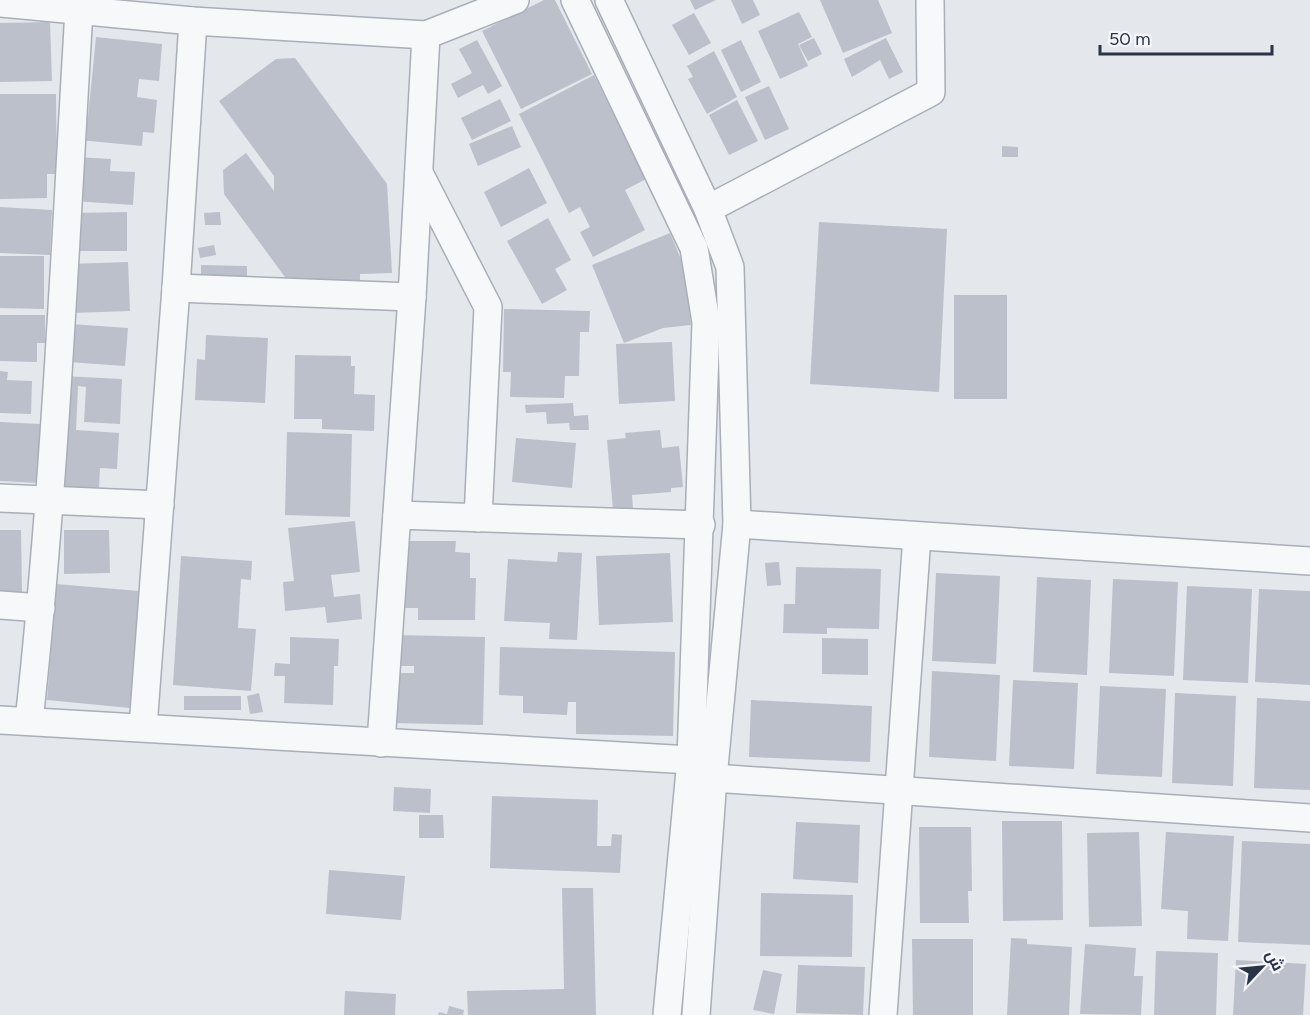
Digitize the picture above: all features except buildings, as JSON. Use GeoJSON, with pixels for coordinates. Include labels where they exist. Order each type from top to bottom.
{"type":"FeatureCollection","features":[{"type":"Feature","properties":{"kind":"street"},"geometry":{"type":"LineString","coordinates":[[0,3],[193,21],[426,35],[515,0]]}},
{"type":"Feature","properties":{"kind":"street"},"geometry":{"type":"LineString","coordinates":[[575,0],[694,248],[706,322],[691,760],[667,1015]]}},
{"type":"Feature","properties":{"kind":"street"},"geometry":{"type":"LineString","coordinates":[[609,0],[708,209],[730,267],[737,524],[713,778],[696,1015]]}},
{"type":"Feature","properties":{"kind":"street"},"geometry":{"type":"LineString","coordinates":[[708,209],[931,92],[930,0]]}},
{"type":"Feature","properties":{"kind":"street"},"geometry":{"type":"LineString","coordinates":[[29,722],[50,501],[79,10]]}},
{"type":"Feature","properties":{"kind":"street"},"geometry":{"type":"LineString","coordinates":[[143,727],[176,288],[193,21]]}},
{"type":"Feature","properties":{"kind":"street"},"geometry":{"type":"LineString","coordinates":[[381,743],[412,297],[426,35]]}},
{"type":"Feature","properties":{"kind":"street"},"geometry":{"type":"LineString","coordinates":[[419,172],[488,307],[478,518]]}},
{"type":"Feature","properties":{"kind":"street"},"geometry":{"type":"LineString","coordinates":[[176,288],[412,297]]}},
{"type":"Feature","properties":{"kind":"street"},"geometry":{"type":"LineString","coordinates":[[0,498],[160,505]]}},
{"type":"Feature","properties":{"kind":"street"},"geometry":{"type":"LineString","coordinates":[[397,515],[700,525]]}},
{"type":"Feature","properties":{"kind":"street"},"geometry":{"type":"LineString","coordinates":[[737,524],[1310,561]]}},
{"type":"Feature","properties":{"kind":"street"},"geometry":{"type":"LineString","coordinates":[[883,1015],[917,536]]}},
{"type":"Feature","properties":{"kind":"street"},"geometry":{"type":"LineString","coordinates":[[0,606],[41,608]]}},
{"type":"Feature","properties":{"kind":"street"},"geometry":{"type":"LineString","coordinates":[[0,720],[691,760]]}},
{"type":"Feature","properties":{"kind":"street"},"geometry":{"type":"LineString","coordinates":[[713,778],[1310,818]]}}]}
